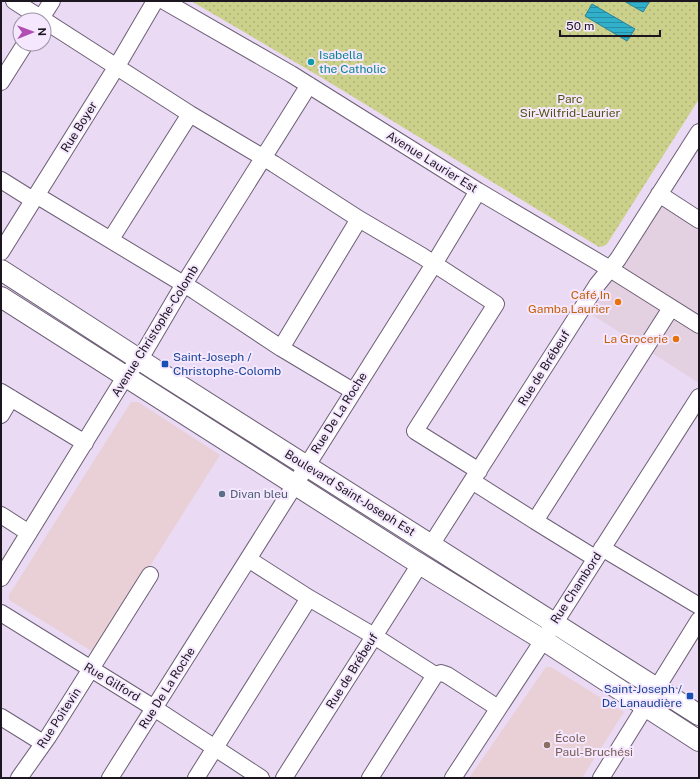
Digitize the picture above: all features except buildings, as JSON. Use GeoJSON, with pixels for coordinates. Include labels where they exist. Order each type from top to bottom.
{"type":"FeatureCollection","features":[{"type":"Feature","properties":{"kind":"main road","name":"Boulevard Saint-Joseph Est"},"geometry":{"type":"LineString","coordinates":[[1,270],[306,466],[699,715]]}},
{"type":"Feature","properties":{"kind":"main road","name":"Boulevard Saint-Joseph Est"},"geometry":{"type":"LineString","coordinates":[[1,297],[420,564],[543,640],[699,741]]}},
{"type":"Feature","properties":{"kind":"street"},"geometry":{"type":"LineString","coordinates":[[14,1],[30,12]]}},
{"type":"Feature","properties":{"kind":"street"},"geometry":{"type":"LineString","coordinates":[[45,12],[52,1]]}},
{"type":"Feature","properties":{"kind":"street","name":"Rue Boyer"},"geometry":{"type":"LineString","coordinates":[[1,252],[117,66],[155,1]]}},
{"type":"Feature","properties":{"kind":"street","name":"Avenue Laurier Est"},"geometry":{"type":"LineString","coordinates":[[164,1],[309,86],[610,269],[699,326]]}},
{"type":"Feature","properties":{"kind":"street"},"geometry":{"type":"LineString","coordinates":[[52,26],[190,114],[264,158],[496,304],[415,431],[535,521],[699,606]]}},
{"type":"Feature","properties":{"kind":"street"},"geometry":{"type":"LineString","coordinates":[[1,82],[20,52]]}},
{"type":"Feature","properties":{"kind":"street","name":"Avenue Christophe-Colomb"},"geometry":{"type":"LineString","coordinates":[[1,578],[125,377],[140,359],[184,284],[309,86]]}},
{"type":"Feature","properties":{"kind":"street"},"geometry":{"type":"LineString","coordinates":[[111,239],[190,114]]}},
{"type":"Feature","properties":{"kind":"street","name":"Rue de Brébeuf"},"geometry":{"type":"LineString","coordinates":[[431,545],[597,285],[618,259],[699,132]]}},
{"type":"Feature","properties":{"kind":"street"},"geometry":{"type":"LineString","coordinates":[[1,180],[111,239],[184,284],[281,348],[353,391]]}},
{"type":"Feature","properties":{"kind":"street","name":"Rue De La Roche"},"geometry":{"type":"LineString","coordinates":[[110,778],[434,264],[478,190]]}},
{"type":"Feature","properties":{"kind":"street"},"geometry":{"type":"LineString","coordinates":[[660,194],[699,220]]}},
{"type":"Feature","properties":{"kind":"street"},"geometry":{"type":"LineString","coordinates":[[281,348],[359,219]]}},
{"type":"Feature","properties":{"kind":"street"},"geometry":{"type":"LineString","coordinates":[[535,521],[671,308]]}},
{"type":"Feature","properties":{"kind":"street"},"geometry":{"type":"LineString","coordinates":[[1,415],[6,395],[84,443]]}},
{"type":"Feature","properties":{"kind":"street","name":"Rue Chambord"},"geometry":{"type":"LineString","coordinates":[[453,778],[699,397]]}},
{"type":"Feature","properties":{"kind":"street"},"geometry":{"type":"LineString","coordinates":[[1,515],[29,533]]}},
{"type":"Feature","properties":{"kind":"street"},"geometry":{"type":"LineString","coordinates":[[248,559],[435,675]]}},
{"type":"Feature","properties":{"kind":"street","name":"Rue de Brébeuf"},"geometry":{"type":"LineString","coordinates":[[284,778],[420,564]]}},
{"type":"Feature","properties":{"kind":"street","name":"Rue Poitevin"},"geometry":{"type":"LineString","coordinates":[[19,778],[150,575]]}},
{"type":"Feature","properties":{"kind":"street"},"geometry":{"type":"LineString","coordinates":[[196,778],[309,598]]}},
{"type":"Feature","properties":{"kind":"street","name":"Rue Gilford"},"geometry":{"type":"LineString","coordinates":[[1,613],[154,708],[261,778]]}},
{"type":"Feature","properties":{"kind":"street"},"geometry":{"type":"LineString","coordinates":[[601,778],[699,620]]}},
{"type":"Feature","properties":{"kind":"street"},"geometry":{"type":"LineString","coordinates":[[370,778],[435,675],[440,673],[447,675],[498,708]]}},
{"type":"Feature","properties":{"kind":"street"},"geometry":{"type":"LineString","coordinates":[[1,717],[43,743]]}},
{"type":"Feature","properties":{"kind":"shaded area"},"geometry":{"type":"Polygon","coordinates":[[[665,196],[699,215],[699,383],[591,314],[665,196]]]}},
{"type":"Feature","properties":{"kind":"shaded area"},"geometry":{"type":"Polygon","coordinates":[[[131,402],[138,402],[220,455],[95,653],[9,600],[9,595],[131,402]]]}},
{"type":"Feature","properties":{"kind":"shaded area","name":"École Paul-Bruchési"},"geometry":{"type":"Polygon","coordinates":[[[546,667],[551,667],[624,712],[582,778],[469,778],[546,667]]]}},
{"type":"Feature","properties":{"kind":"green space","name":"Parc Sir-Wilfrid-Laurier"},"geometry":{"type":"Polygon","coordinates":[[[191,1],[699,1],[699,99],[607,244],[599,247],[319,76],[191,1]]]}},
{"type":"Feature","properties":{"kind":"water"},"geometry":{"type":"Polygon","coordinates":[[[624,1],[650,1],[643,12],[624,1]]]}},
{"type":"Feature","properties":{"kind":"water"},"geometry":{"type":"Polygon","coordinates":[[[592,4],[635,29],[627,41],[585,16],[592,4]]]}},
{"type":"Feature","properties":{"kind":"place","name":"Isabella the Catholic"},"geometry":{"type":"Point","coordinates":[311,62]}},
{"type":"Feature","properties":{"kind":"place","name":"Café In Gamba Laurier"},"geometry":{"type":"Point","coordinates":[618,302]}},
{"type":"Feature","properties":{"kind":"place","name":"La Grocerie"},"geometry":{"type":"Point","coordinates":[676,339]}},
{"type":"Feature","properties":{"kind":"place","name":"Saint-Joseph / Christophe-Colomb"},"geometry":{"type":"Point","coordinates":[165,364]}},
{"type":"Feature","properties":{"kind":"place","name":"Divan bleu"},"geometry":{"type":"Point","coordinates":[222,494]}},
{"type":"Feature","properties":{"kind":"place","name":"Saint-Joseph / De Lanaudière"},"geometry":{"type":"Point","coordinates":[690,696]}},
{"type":"Feature","properties":{"kind":"place","name":"École Paul-Bruchési"},"geometry":{"type":"Point","coordinates":[547,745]}}]}
